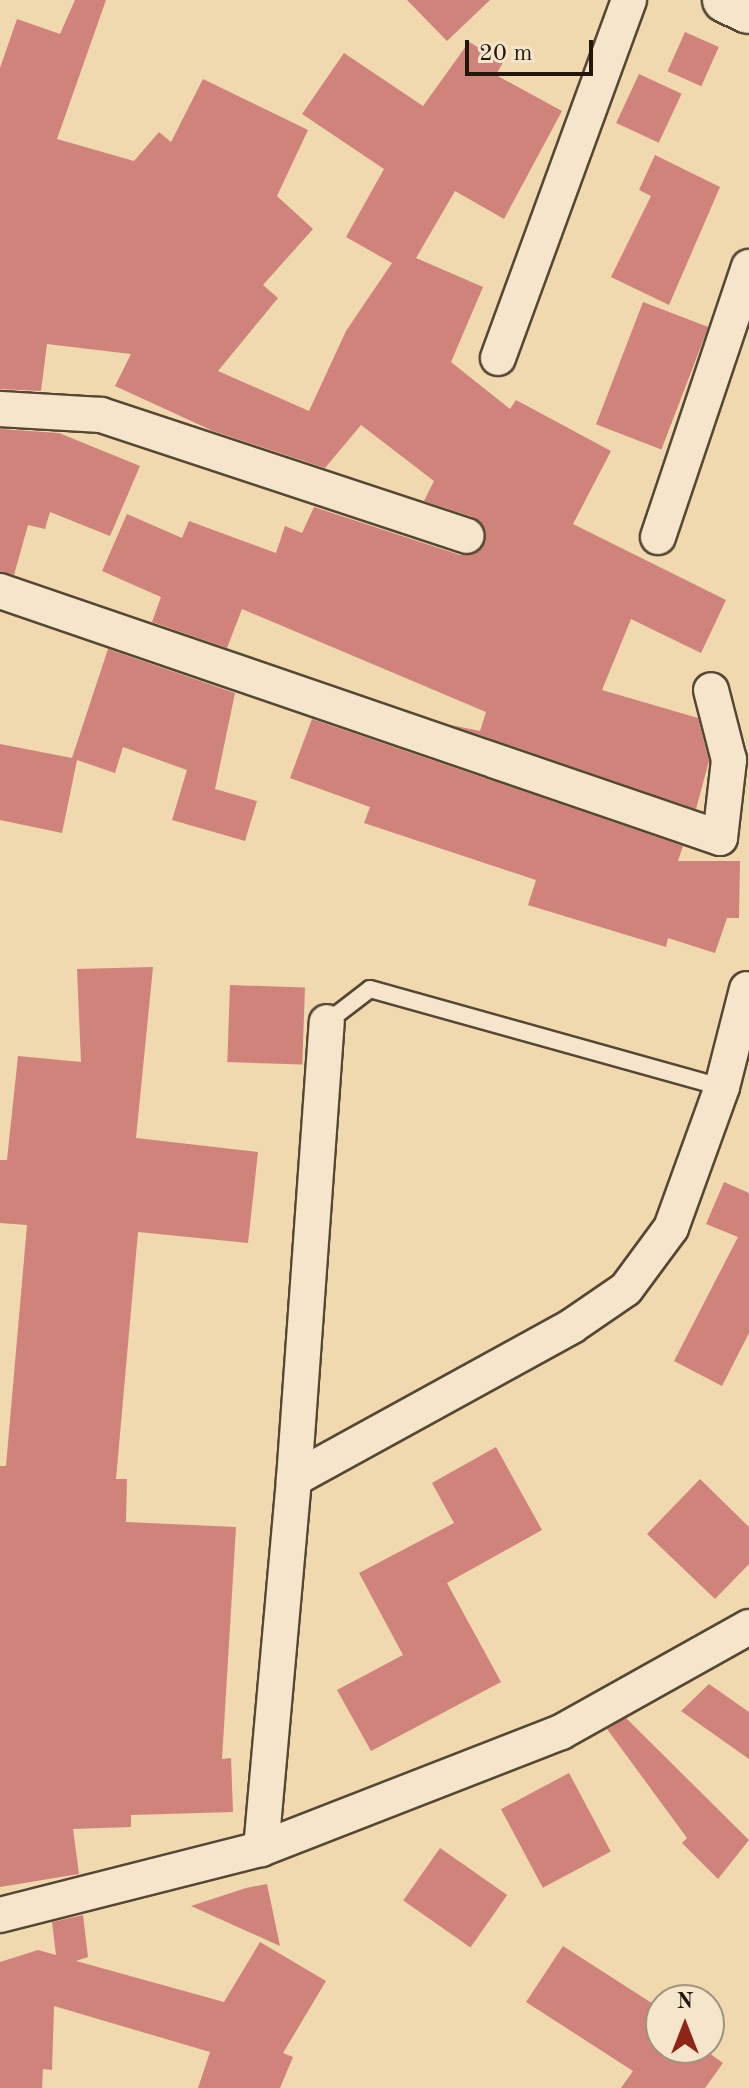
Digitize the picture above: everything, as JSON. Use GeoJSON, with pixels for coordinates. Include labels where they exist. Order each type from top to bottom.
{"type":"FeatureCollection","features":[{"type":"Feature","properties":{"kind":"street"},"geometry":{"type":"LineString","coordinates":[[498,358],[629,0]]}},
{"type":"Feature","properties":{"kind":"street"},"geometry":{"type":"LineString","coordinates":[[725,0],[749,11]]}},
{"type":"Feature","properties":{"kind":"street"},"geometry":{"type":"LineString","coordinates":[[658,537],[749,267]]}},
{"type":"Feature","properties":{"kind":"street"},"geometry":{"type":"LineString","coordinates":[[0,409],[101,415],[466,536]]}},
{"type":"Feature","properties":{"kind":"street"},"geometry":{"type":"LineString","coordinates":[[0,591],[720,838],[729,760],[711,690]]}},
{"type":"Feature","properties":{"kind":"street"},"geometry":{"type":"LineString","coordinates":[[294,1479],[572,1326],[626,1289],[671,1228],[722,1087],[747,989]]}},
{"type":"Feature","properties":{"kind":"street"},"geometry":{"type":"LineString","coordinates":[[261,1849],[294,1479],[327,1022]]}},
{"type":"Feature","properties":{"kind":"street"},"geometry":{"type":"LineString","coordinates":[[0,1915],[261,1849],[561,1732],[749,1627]]}},
{"type":"Feature","properties":{"kind":"lane"},"geometry":{"type":"LineString","coordinates":[[327,1022],[370,989],[722,1087]]}},
{"type":"Feature","properties":{"kind":"building"},"geometry":{"type":"Polygon","coordinates":[[[75,0],[106,0],[57,139],[134,161],[159,132],[171,142],[203,79],[308,130],[277,196],[313,229],[263,285],[278,298],[218,371],[309,411],[346,331],[392,263],[346,237],[384,169],[302,114],[344,53],[423,106],[469,42],[503,62],[496,75],[562,111],[504,219],[455,191],[416,258],[483,287],[451,362],[510,409],[516,400],[611,451],[573,524],[726,600],[701,653],[631,619],[602,690],[698,718],[709,761],[696,809],[451,725],[480,731],[486,712],[242,609],[227,648],[152,622],[161,597],[102,571],[127,514],[182,538],[189,521],[276,553],[285,526],[302,533],[314,507],[460,555],[479,551],[486,533],[473,517],[424,501],[434,481],[361,425],[325,468],[213,431],[115,386],[131,354],[47,344],[41,391],[0,389],[0,68],[17,19],[60,34],[75,0]]]}},
{"type":"Feature","properties":{"kind":"building"},"geometry":{"type":"Polygon","coordinates":[[[407,0],[490,0],[447,41],[407,0]]]}},
{"type":"Feature","properties":{"kind":"building"},"geometry":{"type":"Polygon","coordinates":[[[685,32],[719,47],[701,86],[668,71],[685,32]]]}},
{"type":"Feature","properties":{"kind":"building"},"geometry":{"type":"Polygon","coordinates":[[[639,74],[682,94],[659,143],[616,123],[639,74]]]}},
{"type":"Feature","properties":{"kind":"building"},"geometry":{"type":"Polygon","coordinates":[[[655,155],[720,187],[669,305],[611,277],[651,196],[639,190],[655,155]]]}},
{"type":"Feature","properties":{"kind":"building"},"geometry":{"type":"Polygon","coordinates":[[[643,302],[708,327],[661,449],[596,424],[643,302]]]}},
{"type":"Feature","properties":{"kind":"building"},"geometry":{"type":"Polygon","coordinates":[[[0,429],[59,433],[140,466],[110,536],[50,512],[45,529],[28,525],[14,575],[0,572],[0,429]]]}},
{"type":"Feature","properties":{"kind":"building"},"geometry":{"type":"Polygon","coordinates":[[[108,649],[235,693],[215,789],[257,801],[245,841],[172,820],[187,770],[123,747],[115,773],[77,760],[62,833],[0,820],[0,744],[72,758],[108,649]]]}},
{"type":"Feature","properties":{"kind":"building"},"geometry":{"type":"Polygon","coordinates":[[[312,719],[683,846],[678,861],[740,861],[739,918],[727,918],[715,953],[668,938],[666,947],[528,905],[536,880],[364,823],[370,807],[290,778],[312,719]]]}},
{"type":"Feature","properties":{"kind":"building"},"geometry":{"type":"Polygon","coordinates":[[[153,967],[136,1138],[258,1152],[248,1243],[138,1232],[116,1479],[127,1479],[126,1522],[236,1527],[222,1759],[231,1758],[233,1812],[131,1815],[131,1827],[73,1829],[79,1874],[0,1887],[0,1466],[6,1466],[27,1225],[0,1223],[0,1160],[7,1160],[18,1056],[81,1062],[77,969],[153,967]]]}},
{"type":"Feature","properties":{"kind":"building"},"geometry":{"type":"Polygon","coordinates":[[[230,985],[305,988],[302,1065],[227,1062],[230,985]]]}},
{"type":"Feature","properties":{"kind":"building"},"geometry":{"type":"Polygon","coordinates":[[[724,1182],[749,1193],[749,1333],[722,1386],[674,1361],[738,1237],[706,1224],[724,1182]]]}},
{"type":"Feature","properties":{"kind":"building"},"geometry":{"type":"Polygon","coordinates":[[[496,1447],[542,1530],[447,1583],[501,1682],[371,1751],[337,1690],[403,1655],[359,1573],[454,1523],[432,1483],[496,1447]]]}},
{"type":"Feature","properties":{"kind":"building"},"geometry":{"type":"Polygon","coordinates":[[[700,1479],[749,1527],[749,1564],[715,1599],[647,1534],[700,1479]]]}},
{"type":"Feature","properties":{"kind":"building"},"geometry":{"type":"Polygon","coordinates":[[[709,1684],[749,1712],[749,1759],[681,1711],[709,1684]]]}},
{"type":"Feature","properties":{"kind":"building"},"geometry":{"type":"Polygon","coordinates":[[[626,1718],[749,1840],[718,1879],[682,1843],[687,1838],[607,1729],[626,1718]]]}},
{"type":"Feature","properties":{"kind":"building"},"geometry":{"type":"Polygon","coordinates":[[[569,1773],[611,1852],[543,1888],[501,1809],[569,1773]]]}},
{"type":"Feature","properties":{"kind":"building"},"geometry":{"type":"Polygon","coordinates":[[[440,1848],[507,1895],[470,1947],[403,1900],[440,1848]]]}},
{"type":"Feature","properties":{"kind":"building"},"geometry":{"type":"Polygon","coordinates":[[[267,1884],[280,1946],[191,1906],[246,1888],[267,1884]]]}},
{"type":"Feature","properties":{"kind":"building"},"geometry":{"type":"Polygon","coordinates":[[[83,1915],[88,1957],[76,1961],[224,2002],[260,1942],[326,1981],[283,2053],[293,2057],[280,2088],[198,2088],[210,2052],[54,2006],[52,2070],[43,2069],[42,2088],[0,2088],[0,1962],[38,1950],[56,1955],[52,1922],[83,1915]]]}},
{"type":"Feature","properties":{"kind":"building"},"geometry":{"type":"Polygon","coordinates":[[[563,1946],[645,1999],[645,2064],[722,2064],[705,2088],[621,2088],[633,2071],[526,2002],[563,1946]]]}}]}
